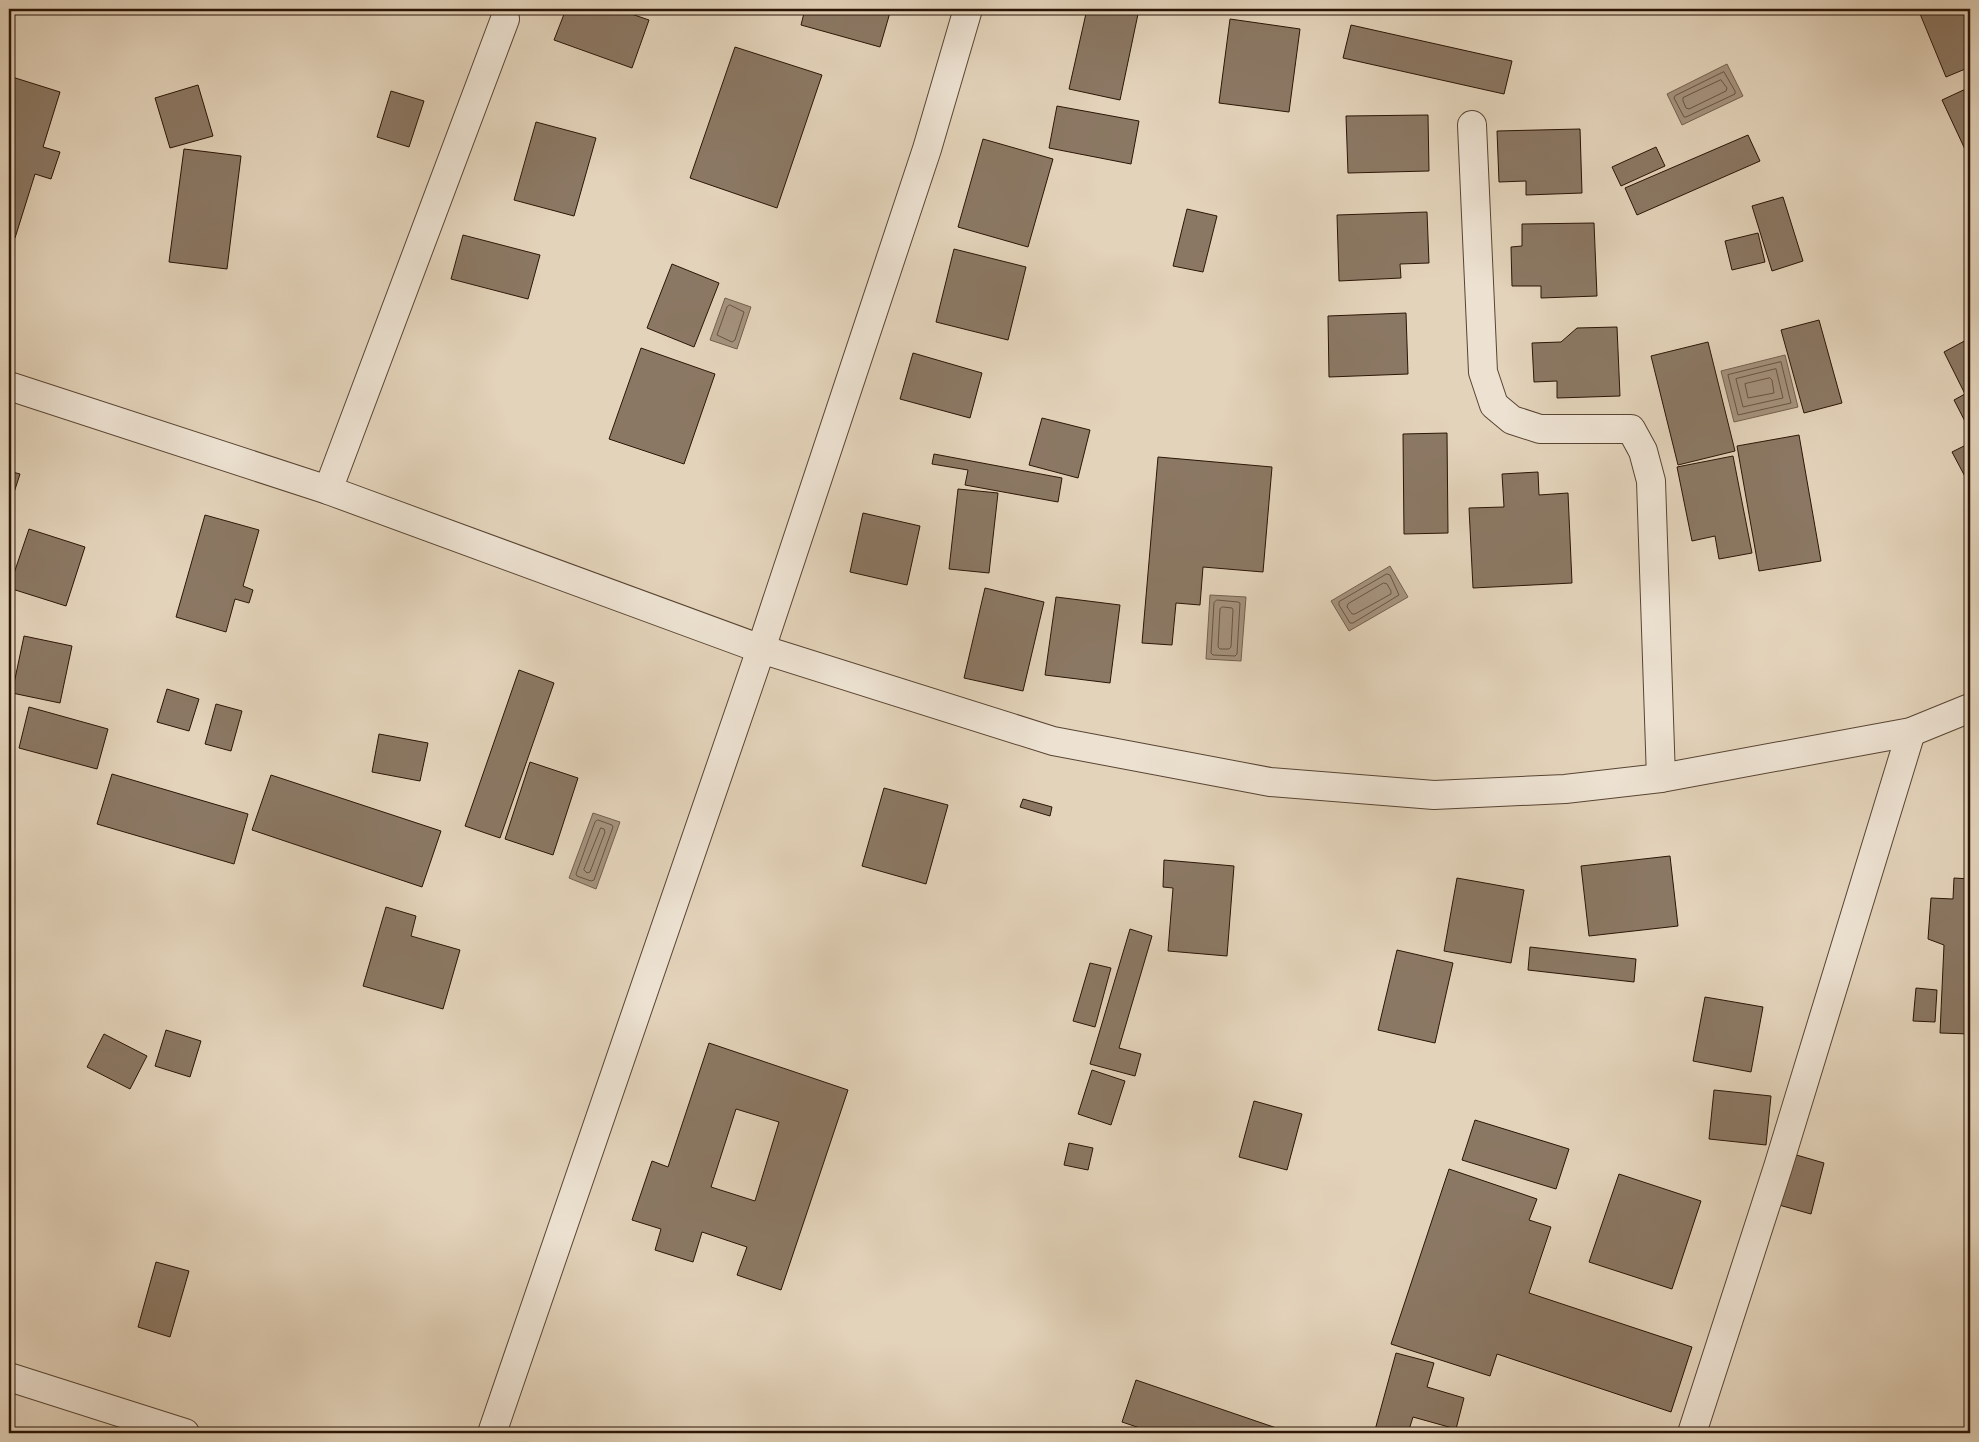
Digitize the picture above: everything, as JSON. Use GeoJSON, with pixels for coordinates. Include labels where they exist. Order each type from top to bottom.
{"type":"FeatureCollection","features":[{"type":"Feature","properties":{"kind":"street"},"geometry":{"type":"LineString","coordinates":[[492,1433],[761,649],[927,149],[968,9]]}},
{"type":"Feature","properties":{"kind":"street"},"geometry":{"type":"LineString","coordinates":[[328,490],[505,20]]}},
{"type":"Feature","properties":{"kind":"street"},"geometry":{"type":"LineString","coordinates":[[1472,125],[1483,372],[1494,405],[1512,420],[1540,429],[1631,429],[1643,450],[1651,481],[1662,778]]}},
{"type":"Feature","properties":{"kind":"street"},"geometry":{"type":"LineString","coordinates":[[9,386],[328,490],[761,649],[1053,741],[1270,782],[1434,795],[1565,789],[1662,778],[1911,732],[1970,708]]}},
{"type":"Feature","properties":{"kind":"street"},"geometry":{"type":"LineString","coordinates":[[1692,1433],[1778,1167],[1911,732]]}},
{"type":"Feature","properties":{"kind":"street"},"geometry":{"type":"LineString","coordinates":[[9,1377],[185,1433]]}},
{"type":"Feature","properties":{"kind":"water"},"geometry":{"type":"Polygon","coordinates":[[[1727,64],[1743,96],[1682,125],[1667,94],[1727,64]]]}},
{"type":"Feature","properties":{"kind":"water"},"geometry":{"type":"Polygon","coordinates":[[[725,298],[751,307],[737,349],[710,340],[725,298]]]}},
{"type":"Feature","properties":{"kind":"water"},"geometry":{"type":"Polygon","coordinates":[[[1785,355],[1798,407],[1734,422],[1721,371],[1785,355]]]}},
{"type":"Feature","properties":{"kind":"water"},"geometry":{"type":"Polygon","coordinates":[[[1390,566],[1408,597],[1349,631],[1331,601],[1390,566]]]}},
{"type":"Feature","properties":{"kind":"water"},"geometry":{"type":"Polygon","coordinates":[[[1210,595],[1246,597],[1241,661],[1206,659],[1210,595]]]}},
{"type":"Feature","properties":{"kind":"water"},"geometry":{"type":"Polygon","coordinates":[[[593,813],[620,822],[596,889],[569,878],[593,813]]]}},
{"type":"Feature","properties":{"kind":"building"},"geometry":{"type":"Polygon","coordinates":[[[566,9],[617,9],[649,20],[632,68],[554,40],[566,9]]]}},
{"type":"Feature","properties":{"kind":"building"},"geometry":{"type":"Polygon","coordinates":[[[805,9],[891,9],[880,47],[801,25],[805,9]]]}},
{"type":"Feature","properties":{"kind":"building"},"geometry":{"type":"Polygon","coordinates":[[[1087,9],[1114,9],[1138,14],[1120,100],[1069,89],[1087,9]]]}},
{"type":"Feature","properties":{"kind":"building"},"geometry":{"type":"Polygon","coordinates":[[[1918,9],[1970,9],[1970,67],[1946,77],[1918,9]]]}},
{"type":"Feature","properties":{"kind":"building"},"geometry":{"type":"Polygon","coordinates":[[[1230,19],[1300,29],[1289,112],[1219,103],[1230,19]]]}},
{"type":"Feature","properties":{"kind":"building"},"geometry":{"type":"Polygon","coordinates":[[[1351,25],[1512,61],[1504,94],[1343,58],[1351,25]]]}},
{"type":"Feature","properties":{"kind":"building"},"geometry":{"type":"Polygon","coordinates":[[[735,47],[822,75],[777,208],[690,178],[735,47]]]}},
{"type":"Feature","properties":{"kind":"building"},"geometry":{"type":"Polygon","coordinates":[[[9,76],[60,92],[43,147],[60,152],[51,179],[35,174],[15,238],[9,237],[9,76]]]}},
{"type":"Feature","properties":{"kind":"building"},"geometry":{"type":"Polygon","coordinates":[[[198,85],[213,136],[170,148],[155,98],[198,85]]]}},
{"type":"Feature","properties":{"kind":"building"},"geometry":{"type":"Polygon","coordinates":[[[1970,87],[1970,160],[1942,100],[1970,87]]]}},
{"type":"Feature","properties":{"kind":"building"},"geometry":{"type":"Polygon","coordinates":[[[391,91],[424,101],[409,147],[377,137],[391,91]]]}},
{"type":"Feature","properties":{"kind":"building"},"geometry":{"type":"Polygon","coordinates":[[[1057,106],[1139,121],[1131,164],[1049,148],[1057,106]]]}},
{"type":"Feature","properties":{"kind":"building"},"geometry":{"type":"Polygon","coordinates":[[[1428,115],[1429,171],[1348,173],[1346,116],[1428,115]]]}},
{"type":"Feature","properties":{"kind":"building"},"geometry":{"type":"Polygon","coordinates":[[[536,122],[596,138],[574,216],[514,200],[536,122]]]}},
{"type":"Feature","properties":{"kind":"building"},"geometry":{"type":"Polygon","coordinates":[[[1580,129],[1582,193],[1526,195],[1526,181],[1499,182],[1497,131],[1580,129]]]}},
{"type":"Feature","properties":{"kind":"building"},"geometry":{"type":"Polygon","coordinates":[[[1748,135],[1760,161],[1637,215],[1625,188],[1748,135]]]}},
{"type":"Feature","properties":{"kind":"building"},"geometry":{"type":"Polygon","coordinates":[[[983,139],[1053,159],[1028,247],[958,227],[983,139]]]}},
{"type":"Feature","properties":{"kind":"building"},"geometry":{"type":"Polygon","coordinates":[[[1656,147],[1665,166],[1621,186],[1612,167],[1656,147]]]}},
{"type":"Feature","properties":{"kind":"building"},"geometry":{"type":"Polygon","coordinates":[[[184,149],[241,156],[227,269],[169,262],[184,149]]]}},
{"type":"Feature","properties":{"kind":"building"},"geometry":{"type":"Polygon","coordinates":[[[1783,197],[1803,261],[1772,271],[1752,206],[1783,197]]]}},
{"type":"Feature","properties":{"kind":"building"},"geometry":{"type":"Polygon","coordinates":[[[1187,209],[1217,216],[1203,272],[1173,266],[1187,209]]]}},
{"type":"Feature","properties":{"kind":"building"},"geometry":{"type":"Polygon","coordinates":[[[1427,212],[1429,263],[1400,264],[1401,278],[1339,281],[1337,215],[1427,212]]]}},
{"type":"Feature","properties":{"kind":"building"},"geometry":{"type":"Polygon","coordinates":[[[1594,223],[1597,296],[1541,298],[1541,286],[1512,286],[1511,247],[1522,246],[1522,224],[1594,223]]]}},
{"type":"Feature","properties":{"kind":"building"},"geometry":{"type":"Polygon","coordinates":[[[1758,233],[1765,262],[1732,270],[1725,241],[1758,233]]]}},
{"type":"Feature","properties":{"kind":"building"},"geometry":{"type":"Polygon","coordinates":[[[463,235],[540,255],[528,299],[451,279],[463,235]]]}},
{"type":"Feature","properties":{"kind":"building"},"geometry":{"type":"Polygon","coordinates":[[[954,249],[1026,267],[1008,340],[936,322],[954,249]]]}},
{"type":"Feature","properties":{"kind":"building"},"geometry":{"type":"Polygon","coordinates":[[[672,264],[719,283],[694,347],[647,328],[672,264]]]}},
{"type":"Feature","properties":{"kind":"building"},"geometry":{"type":"Polygon","coordinates":[[[1406,313],[1408,374],[1329,377],[1328,316],[1406,313]]]}},
{"type":"Feature","properties":{"kind":"building"},"geometry":{"type":"Polygon","coordinates":[[[1819,320],[1842,403],[1804,413],[1781,330],[1819,320]]]}},
{"type":"Feature","properties":{"kind":"building"},"geometry":{"type":"Polygon","coordinates":[[[1617,327],[1620,396],[1557,398],[1557,381],[1534,382],[1532,343],[1561,342],[1577,328],[1617,327]]]}},
{"type":"Feature","properties":{"kind":"building"},"geometry":{"type":"Polygon","coordinates":[[[1970,338],[1970,431],[1954,400],[1965,394],[1944,352],[1970,338]]]}},
{"type":"Feature","properties":{"kind":"building"},"geometry":{"type":"Polygon","coordinates":[[[1708,342],[1735,451],[1678,465],[1651,356],[1708,342]]]}},
{"type":"Feature","properties":{"kind":"building"},"geometry":{"type":"Polygon","coordinates":[[[641,348],[715,374],[684,464],[609,439],[641,348]]]}},
{"type":"Feature","properties":{"kind":"building"},"geometry":{"type":"Polygon","coordinates":[[[913,353],[982,373],[970,418],[900,399],[913,353]]]}},
{"type":"Feature","properties":{"kind":"building"},"geometry":{"type":"Polygon","coordinates":[[[1042,418],[1090,430],[1078,478],[1029,465],[1042,418]]]}},
{"type":"Feature","properties":{"kind":"building"},"geometry":{"type":"Polygon","coordinates":[[[1447,433],[1448,533],[1404,534],[1403,434],[1447,433]]]}},
{"type":"Feature","properties":{"kind":"building"},"geometry":{"type":"Polygon","coordinates":[[[1799,435],[1821,561],[1759,571],[1737,446],[1799,435]]]}},
{"type":"Feature","properties":{"kind":"building"},"geometry":{"type":"Polygon","coordinates":[[[1970,443],[1970,486],[1952,452],[1970,443]]]}},
{"type":"Feature","properties":{"kind":"building"},"geometry":{"type":"Polygon","coordinates":[[[934,454],[1062,478],[1058,502],[965,485],[968,470],[932,464],[934,454]]]}},
{"type":"Feature","properties":{"kind":"building"},"geometry":{"type":"Polygon","coordinates":[[[1733,456],[1752,553],[1719,559],[1715,536],[1692,541],[1677,467],[1733,456]]]}},
{"type":"Feature","properties":{"kind":"building"},"geometry":{"type":"Polygon","coordinates":[[[1158,457],[1272,467],[1263,572],[1203,567],[1200,605],[1176,603],[1172,645],[1142,643],[1158,457]]]}},
{"type":"Feature","properties":{"kind":"building"},"geometry":{"type":"Polygon","coordinates":[[[9,471],[20,474],[9,508],[9,471]]]}},
{"type":"Feature","properties":{"kind":"building"},"geometry":{"type":"Polygon","coordinates":[[[1538,472],[1539,495],[1568,493],[1572,583],[1473,588],[1469,508],[1504,507],[1502,474],[1538,472]]]}},
{"type":"Feature","properties":{"kind":"building"},"geometry":{"type":"Polygon","coordinates":[[[958,489],[998,493],[989,573],[949,569],[958,489]]]}},
{"type":"Feature","properties":{"kind":"building"},"geometry":{"type":"Polygon","coordinates":[[[863,513],[920,526],[907,585],[850,572],[863,513]]]}},
{"type":"Feature","properties":{"kind":"building"},"geometry":{"type":"Polygon","coordinates":[[[205,515],[259,530],[243,586],[253,590],[249,603],[235,599],[226,632],[176,617],[205,515]]]}},
{"type":"Feature","properties":{"kind":"building"},"geometry":{"type":"Polygon","coordinates":[[[29,529],[85,547],[66,606],[9,588],[29,529]]]}},
{"type":"Feature","properties":{"kind":"building"},"geometry":{"type":"Polygon","coordinates":[[[985,588],[1044,602],[1023,691],[964,678],[985,588]]]}},
{"type":"Feature","properties":{"kind":"building"},"geometry":{"type":"Polygon","coordinates":[[[1056,597],[1120,605],[1110,683],[1045,675],[1056,597]]]}},
{"type":"Feature","properties":{"kind":"building"},"geometry":{"type":"Polygon","coordinates":[[[24,636],[72,646],[60,703],[12,693],[24,636]]]}},
{"type":"Feature","properties":{"kind":"building"},"geometry":{"type":"Polygon","coordinates":[[[519,670],[554,683],[500,838],[465,826],[519,670]]]}},
{"type":"Feature","properties":{"kind":"building"},"geometry":{"type":"Polygon","coordinates":[[[167,689],[199,699],[189,731],[157,722],[167,689]]]}},
{"type":"Feature","properties":{"kind":"building"},"geometry":{"type":"Polygon","coordinates":[[[216,704],[242,711],[231,751],[205,744],[216,704]]]}},
{"type":"Feature","properties":{"kind":"building"},"geometry":{"type":"Polygon","coordinates":[[[29,707],[108,729],[97,769],[19,748],[29,707]]]}},
{"type":"Feature","properties":{"kind":"building"},"geometry":{"type":"Polygon","coordinates":[[[379,734],[428,743],[420,781],[372,772],[379,734]]]}},
{"type":"Feature","properties":{"kind":"building"},"geometry":{"type":"Polygon","coordinates":[[[530,762],[578,778],[553,855],[505,839],[530,762]]]}},
{"type":"Feature","properties":{"kind":"building"},"geometry":{"type":"Polygon","coordinates":[[[112,774],[248,814],[234,864],[97,824],[112,774]]]}},
{"type":"Feature","properties":{"kind":"building"},"geometry":{"type":"Polygon","coordinates":[[[271,775],[441,831],[422,887],[252,830],[271,775]]]}},
{"type":"Feature","properties":{"kind":"building"},"geometry":{"type":"Polygon","coordinates":[[[884,788],[948,805],[926,884],[862,866],[884,788]]]}},
{"type":"Feature","properties":{"kind":"building"},"geometry":{"type":"Polygon","coordinates":[[[1023,799],[1052,807],[1050,816],[1020,807],[1023,799]]]}},
{"type":"Feature","properties":{"kind":"building"},"geometry":{"type":"Polygon","coordinates":[[[1670,856],[1678,926],[1589,936],[1581,866],[1670,856]]]}},
{"type":"Feature","properties":{"kind":"building"},"geometry":{"type":"Polygon","coordinates":[[[1164,860],[1234,866],[1227,956],[1168,951],[1173,888],[1163,887],[1164,860]]]}},
{"type":"Feature","properties":{"kind":"building"},"geometry":{"type":"Polygon","coordinates":[[[1457,878],[1524,890],[1511,963],[1444,951],[1457,878]]]}},
{"type":"Feature","properties":{"kind":"building"},"geometry":{"type":"Polygon","coordinates":[[[1954,878],[1970,879],[1970,1034],[1940,1033],[1944,945],[1928,939],[1931,898],[1953,899],[1954,878]]]}},
{"type":"Feature","properties":{"kind":"building"},"geometry":{"type":"Polygon","coordinates":[[[386,907],[416,916],[411,936],[460,950],[443,1009],[363,986],[386,907]]]}},
{"type":"Feature","properties":{"kind":"building"},"geometry":{"type":"Polygon","coordinates":[[[1130,929],[1152,936],[1119,1048],[1141,1054],[1135,1076],[1090,1064],[1130,929]]]}},
{"type":"Feature","properties":{"kind":"building"},"geometry":{"type":"Polygon","coordinates":[[[1530,947],[1636,959],[1634,982],[1528,970],[1530,947]]]}},
{"type":"Feature","properties":{"kind":"building"},"geometry":{"type":"Polygon","coordinates":[[[1397,950],[1453,963],[1435,1043],[1378,1030],[1397,950]]]}},
{"type":"Feature","properties":{"kind":"building"},"geometry":{"type":"Polygon","coordinates":[[[1090,963],[1111,968],[1095,1027],[1073,1021],[1090,963]]]}},
{"type":"Feature","properties":{"kind":"building"},"geometry":{"type":"Polygon","coordinates":[[[1916,988],[1937,990],[1935,1022],[1913,1021],[1916,988]]]}},
{"type":"Feature","properties":{"kind":"building"},"geometry":{"type":"Polygon","coordinates":[[[1705,997],[1763,1007],[1751,1072],[1693,1061],[1705,997]]]}},
{"type":"Feature","properties":{"kind":"building"},"geometry":{"type":"Polygon","coordinates":[[[166,1030],[201,1041],[190,1077],[155,1066],[166,1030]]]}},
{"type":"Feature","properties":{"kind":"building"},"geometry":{"type":"Polygon","coordinates":[[[104,1034],[147,1056],[130,1089],[87,1067],[104,1034]]]}},
{"type":"Feature","properties":{"kind":"building"},"geometry":{"type":"Polygon","coordinates":[[[709,1043],[848,1090],[781,1290],[737,1275],[747,1247],[702,1232],[693,1262],[655,1250],[661,1229],[632,1220],[652,1161],[668,1167],[709,1043]],[[736,1109],[711,1187],[755,1201],[779,1122],[736,1109]]]}},
{"type":"Feature","properties":{"kind":"building"},"geometry":{"type":"Polygon","coordinates":[[[1092,1070],[1125,1081],[1111,1125],[1078,1114],[1092,1070]]]}},
{"type":"Feature","properties":{"kind":"building"},"geometry":{"type":"Polygon","coordinates":[[[1714,1090],[1771,1096],[1766,1145],[1709,1139],[1714,1090]]]}},
{"type":"Feature","properties":{"kind":"building"},"geometry":{"type":"Polygon","coordinates":[[[1254,1101],[1302,1114],[1287,1170],[1239,1157],[1254,1101]]]}},
{"type":"Feature","properties":{"kind":"building"},"geometry":{"type":"Polygon","coordinates":[[[1475,1120],[1569,1149],[1556,1189],[1462,1160],[1475,1120]]]}},
{"type":"Feature","properties":{"kind":"building"},"geometry":{"type":"Polygon","coordinates":[[[1069,1143],[1093,1148],[1088,1170],[1064,1165],[1069,1143]]]}},
{"type":"Feature","properties":{"kind":"building"},"geometry":{"type":"Polygon","coordinates":[[[1793,1154],[1824,1163],[1811,1214],[1779,1205],[1793,1154]]]}},
{"type":"Feature","properties":{"kind":"building"},"geometry":{"type":"Polygon","coordinates":[[[1449,1169],[1537,1199],[1529,1220],[1551,1227],[1529,1293],[1692,1347],[1671,1412],[1497,1354],[1490,1376],[1391,1344],[1449,1169]]]}},
{"type":"Feature","properties":{"kind":"building"},"geometry":{"type":"Polygon","coordinates":[[[1619,1174],[1701,1201],[1672,1289],[1589,1262],[1619,1174]]]}},
{"type":"Feature","properties":{"kind":"building"},"geometry":{"type":"Polygon","coordinates":[[[156,1262],[189,1271],[170,1337],[138,1327],[156,1262]]]}},
{"type":"Feature","properties":{"kind":"building"},"geometry":{"type":"Polygon","coordinates":[[[1396,1353],[1434,1363],[1427,1387],[1464,1398],[1456,1429],[1413,1417],[1408,1433],[1387,1433],[1375,1430],[1396,1353]]]}},
{"type":"Feature","properties":{"kind":"building"},"geometry":{"type":"Polygon","coordinates":[[[1136,1380],[1291,1433],[1155,1433],[1122,1422],[1136,1380]]]}}]}
